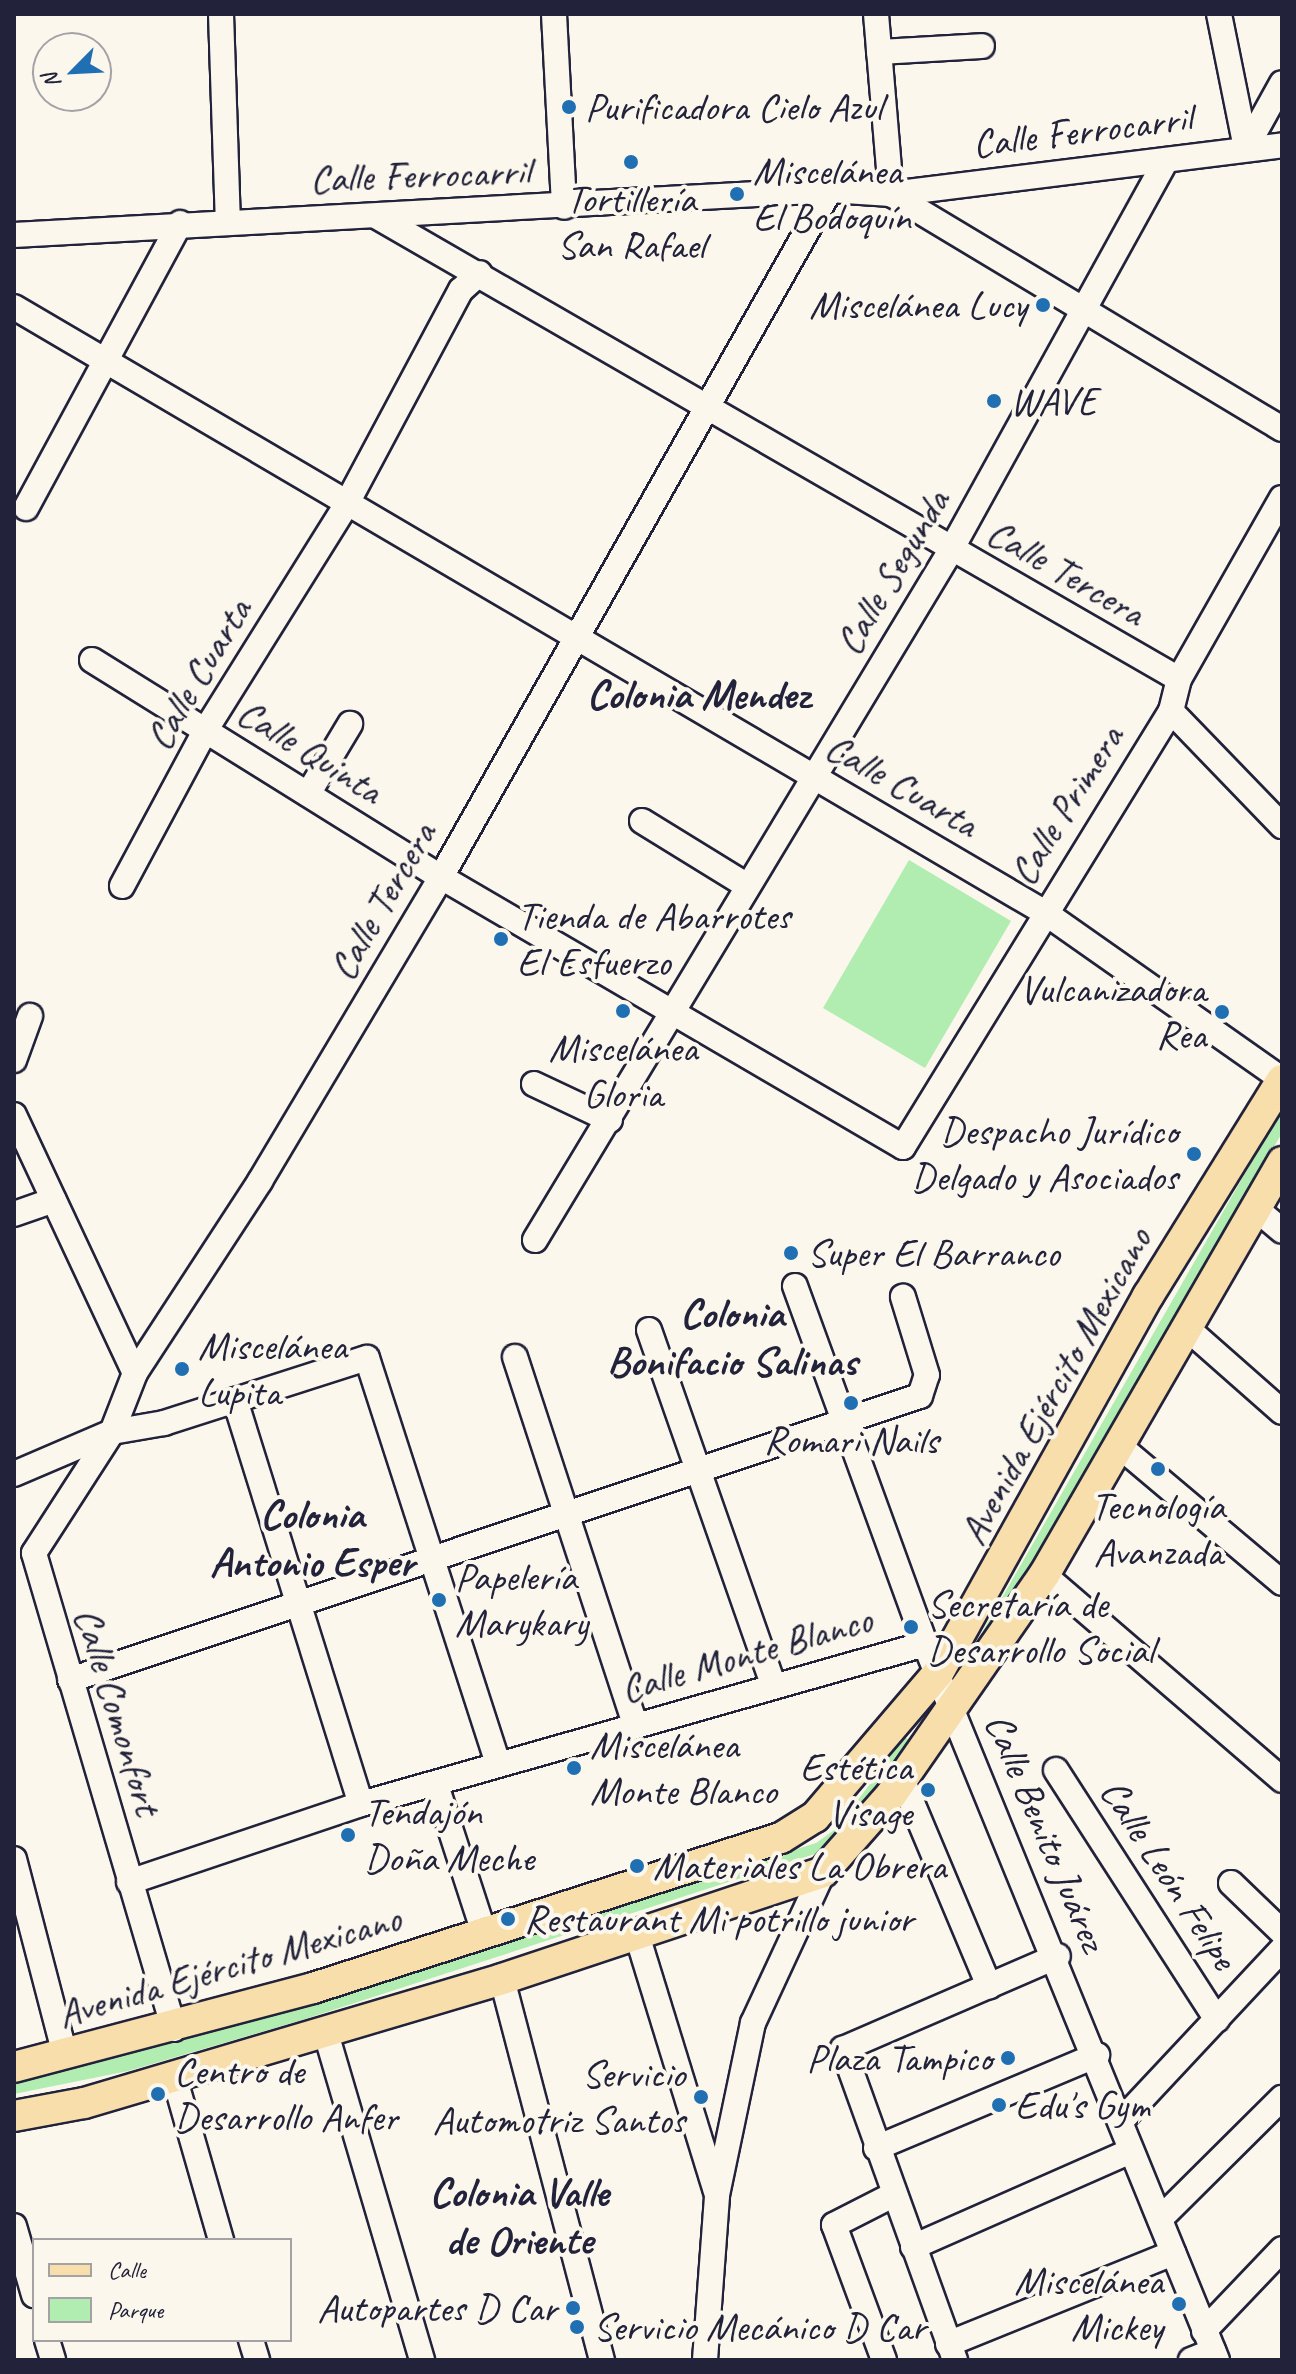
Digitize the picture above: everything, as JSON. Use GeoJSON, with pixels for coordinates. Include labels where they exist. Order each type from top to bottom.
{"type":"FeatureCollection","features":[{"type":"Feature","properties":{"kind":"main road","name":"Avenida Ejército Mexicano"},"geometry":{"type":"LineString","coordinates":[[14,2067],[174,2029],[781,1838],[842,1792],[938,1673],[1148,1296],[1282,1080]]}},
{"type":"Feature","properties":{"kind":"main road","name":"Avenida Ejército Mexicano"},"geometry":{"type":"LineString","coordinates":[[823,1872],[902,1779],[1044,1575],[1123,1449],[1282,1162]]}},
{"type":"Feature","properties":{"kind":"main road"},"geometry":{"type":"LineString","coordinates":[[14,2116],[174,2076],[502,1979],[823,1872]]}},
{"type":"Feature","properties":{"kind":"street"},"geometry":{"type":"LineString","coordinates":[[221,14],[228,221]]}},
{"type":"Feature","properties":{"kind":"street"},"geometry":{"type":"LineString","coordinates":[[554,14],[564,207]]}},
{"type":"Feature","properties":{"kind":"street"},"geometry":{"type":"LineString","coordinates":[[876,14],[891,194],[1282,429]]}},
{"type":"Feature","properties":{"kind":"street"},"geometry":{"type":"LineString","coordinates":[[1219,14],[1246,148]]}},
{"type":"Feature","properties":{"kind":"street"},"geometry":{"type":"LineString","coordinates":[[879,52],[982,46]]}},
{"type":"Feature","properties":{"kind":"street"},"geometry":{"type":"LineString","coordinates":[[1246,148],[1282,83]]}},
{"type":"Feature","properties":{"kind":"street","name":"Calle Ferrocarril"},"geometry":{"type":"LineString","coordinates":[[14,235],[180,223],[564,207],[830,190],[891,194],[1282,145]]}},
{"type":"Feature","properties":{"kind":"street","name":"Calle Segunda"},"geometry":{"type":"LineString","coordinates":[[535,1240],[677,1010],[746,885],[951,550],[1087,311],[1166,160]]}},
{"type":"Feature","properties":{"kind":"street","name":"Calle Tercera"},"geometry":{"type":"LineString","coordinates":[[112,1432],[135,1373],[260,1181],[441,877],[830,190]]}},
{"type":"Feature","properties":{"kind":"street","name":"Calle Tercera"},"geometry":{"type":"LineString","coordinates":[[376,216],[711,404],[951,550],[1179,679]]}},
{"type":"Feature","properties":{"kind":"street"},"geometry":{"type":"LineString","coordinates":[[26,508],[111,361],[180,223]]}},
{"type":"Feature","properties":{"kind":"street","name":"Calle Cuarta"},"geometry":{"type":"LineString","coordinates":[[122,886],[205,731],[346,505],[461,290],[480,273]]}},
{"type":"Feature","properties":{"kind":"street","name":"Calle Cuarta"},"geometry":{"type":"LineString","coordinates":[[14,307],[111,361],[346,505],[1044,912],[1282,1080]]}},
{"type":"Feature","properties":{"kind":"street","name":"Calle Primera"},"geometry":{"type":"LineString","coordinates":[[903,1147],[1044,912],[1171,711],[1179,679],[1282,498]]}},
{"type":"Feature","properties":{"kind":"street","name":"Calle Quinta"},"geometry":{"type":"LineString","coordinates":[[92,660],[441,877],[677,1010],[903,1147]]}},
{"type":"Feature","properties":{"kind":"street"},"geometry":{"type":"LineString","coordinates":[[1171,711],[1282,826]]}},
{"type":"Feature","properties":{"kind":"street"},"geometry":{"type":"LineString","coordinates":[[308,794],[350,724]]}},
{"type":"Feature","properties":{"kind":"street"},"geometry":{"type":"LineString","coordinates":[[642,821],[746,885]]}},
{"type":"Feature","properties":{"kind":"street"},"geometry":{"type":"LineString","coordinates":[[14,1060],[30,1016]]}},
{"type":"Feature","properties":{"kind":"street"},"geometry":{"type":"LineString","coordinates":[[534,1084],[610,1120]]}},
{"type":"Feature","properties":{"kind":"street"},"geometry":{"type":"LineString","coordinates":[[14,1115],[135,1373]]}},
{"type":"Feature","properties":{"kind":"street"},"geometry":{"type":"LineString","coordinates":[[14,1214],[54,1200]]}},
{"type":"Feature","properties":{"kind":"street"},"geometry":{"type":"LineString","coordinates":[[1255,1208],[1282,1231]]}},
{"type":"Feature","properties":{"kind":"street","name":"Calle Benito Juárez"},"geometry":{"type":"LineString","coordinates":[[795,1286],[925,1644],[1058,1956],[1173,2253],[1206,2350]]}},
{"type":"Feature","properties":{"kind":"street"},"geometry":{"type":"LineString","coordinates":[[70,1680],[568,1511],[920,1396],[925,1386],[903,1297]]}},
{"type":"Feature","properties":{"kind":"street"},"geometry":{"type":"LineString","coordinates":[[649,1330],[702,1467],[773,1684]]}},
{"type":"Feature","properties":{"kind":"street"},"geometry":{"type":"LineString","coordinates":[[1189,1330],[1282,1412]]}},
{"type":"Feature","properties":{"kind":"street"},"geometry":{"type":"LineString","coordinates":[[515,1357],[568,1511],[635,1724]]}},
{"type":"Feature","properties":{"kind":"street"},"geometry":{"type":"LineString","coordinates":[[14,1474],[112,1432],[164,1423],[367,1358],[429,1559],[498,1764]]}},
{"type":"Feature","properties":{"kind":"street"},"geometry":{"type":"LineString","coordinates":[[235,1400],[361,1804]]}},
{"type":"Feature","properties":{"kind":"street","name":"Calle Comonfort"},"geometry":{"type":"LineString","coordinates":[[112,1432],[34,1553],[174,2029]]}},
{"type":"Feature","properties":{"kind":"street"},"geometry":{"type":"LineString","coordinates":[[1123,1449],[1282,1583]]}},
{"type":"Feature","properties":{"kind":"street"},"geometry":{"type":"LineString","coordinates":[[1044,1575],[1282,1780]]}},
{"type":"Feature","properties":{"kind":"street","name":"Calle Monte Blanco"},"geometry":{"type":"LineString","coordinates":[[129,1882],[361,1804],[436,1785],[773,1684],[925,1644]]}},
{"type":"Feature","properties":{"kind":"street","name":"Calle León Felipe"},"geometry":{"type":"LineString","coordinates":[[1056,1770],[1217,2020]]}},
{"type":"Feature","properties":{"kind":"street"},"geometry":{"type":"LineString","coordinates":[[902,1779],[989,1986]]}},
{"type":"Feature","properties":{"kind":"street"},"geometry":{"type":"LineString","coordinates":[[436,1785],[484,1933]]}},
{"type":"Feature","properties":{"kind":"street"},"geometry":{"type":"LineString","coordinates":[[14,1859],[65,2055]]}},
{"type":"Feature","properties":{"kind":"street"},"geometry":{"type":"LineString","coordinates":[[698,2357],[717,2195],[753,2023],[823,1872]]}},
{"type":"Feature","properties":{"kind":"street"},"geometry":{"type":"LineString","coordinates":[[1231,1883],[1282,1932]]}},
{"type":"Feature","properties":{"kind":"street"},"geometry":{"type":"LineString","coordinates":[[637,1935],[717,2195]]}},
{"type":"Feature","properties":{"kind":"street"},"geometry":{"type":"LineString","coordinates":[[1122,2120],[1282,1949]]}},
{"type":"Feature","properties":{"kind":"street"},"geometry":{"type":"LineString","coordinates":[[1058,1956],[843,2049],[876,2148],[952,2352],[1173,2253]]}},
{"type":"Feature","properties":{"kind":"street"},"geometry":{"type":"LineString","coordinates":[[502,1979],[602,2360]]}},
{"type":"Feature","properties":{"kind":"street"},"geometry":{"type":"LineString","coordinates":[[325,2030],[422,2360]]}},
{"type":"Feature","properties":{"kind":"street"},"geometry":{"type":"LineString","coordinates":[[876,2148],[1097,2055]]}},
{"type":"Feature","properties":{"kind":"street"},"geometry":{"type":"LineString","coordinates":[[174,2076],[220,2238]]}},
{"type":"Feature","properties":{"kind":"street"},"geometry":{"type":"LineString","coordinates":[[1160,2219],[1282,2098]]}},
{"type":"Feature","properties":{"kind":"street"},"geometry":{"type":"LineString","coordinates":[[913,2247],[1131,2151]]}},
{"type":"Feature","properties":{"kind":"street"},"geometry":{"type":"LineString","coordinates":[[884,2360],[834,2225],[893,2195]]}},
{"type":"Feature","properties":{"kind":"street"},"geometry":{"type":"LineString","coordinates":[[14,2226],[19,2265],[32,2291]]}},
{"type":"Feature","properties":{"kind":"street"},"geometry":{"type":"LineString","coordinates":[[1206,2350],[1282,2249]]}},
{"type":"Feature","properties":{"kind":"green space"},"geometry":{"type":"Polygon","coordinates":[[[909,860],[1011,921],[925,1068],[823,1008],[909,860]]]}},
{"type":"Feature","properties":{"kind":"green space"},"geometry":{"type":"Polygon","coordinates":[[[1282,1109],[1282,1133],[967,1672],[960,1671],[1282,1109]]]}},
{"type":"Feature","properties":{"kind":"green space"},"geometry":{"type":"Polygon","coordinates":[[[905,1737],[913,1743],[844,1836],[821,1852],[302,2020],[128,2071],[14,2094],[14,2083],[303,2008],[816,1843],[837,1828],[905,1737]]]}},
{"type":"Feature","properties":{"kind":"place","name":"Purificadora Cielo Azul"},"geometry":{"type":"Point","coordinates":[569,107]}},
{"type":"Feature","properties":{"kind":"place","name":"Tortillería San Rafael"},"geometry":{"type":"Point","coordinates":[631,162]}},
{"type":"Feature","properties":{"kind":"place","name":"Miscelánea El Bodoquín"},"geometry":{"type":"Point","coordinates":[737,194]}},
{"type":"Feature","properties":{"kind":"place","name":"Miscelánea Lucy"},"geometry":{"type":"Point","coordinates":[1043,305]}},
{"type":"Feature","properties":{"kind":"place","name":"WAVE"},"geometry":{"type":"Point","coordinates":[994,401]}},
{"type":"Feature","properties":{"kind":"place","name":"Tienda de Abarrotes El Esfuerzo"},"geometry":{"type":"Point","coordinates":[501,939]}},
{"type":"Feature","properties":{"kind":"place","name":"Miscelánea Gloria"},"geometry":{"type":"Point","coordinates":[623,1011]}},
{"type":"Feature","properties":{"kind":"place","name":"Vulcanizadora Rea"},"geometry":{"type":"Point","coordinates":[1222,1012]}},
{"type":"Feature","properties":{"kind":"place","name":"Despacho Jurídico Delgado y Asociados"},"geometry":{"type":"Point","coordinates":[1194,1154]}},
{"type":"Feature","properties":{"kind":"place","name":"Super El Barranco"},"geometry":{"type":"Point","coordinates":[791,1253]}},
{"type":"Feature","properties":{"kind":"place","name":"Miscelánea Lupita"},"geometry":{"type":"Point","coordinates":[182,1369]}},
{"type":"Feature","properties":{"kind":"place","name":"Romari Nails"},"geometry":{"type":"Point","coordinates":[851,1403]}},
{"type":"Feature","properties":{"kind":"place","name":"Tecnología Avanzada"},"geometry":{"type":"Point","coordinates":[1158,1469]}},
{"type":"Feature","properties":{"kind":"place","name":"Papelería Marykary"},"geometry":{"type":"Point","coordinates":[439,1600]}},
{"type":"Feature","properties":{"kind":"place","name":"Secretaría de Desarrollo Social"},"geometry":{"type":"Point","coordinates":[911,1627]}},
{"type":"Feature","properties":{"kind":"place","name":"Miscelánea Monte Blanco"},"geometry":{"type":"Point","coordinates":[574,1768]}},
{"type":"Feature","properties":{"kind":"place","name":"Estética Visage"},"geometry":{"type":"Point","coordinates":[928,1790]}},
{"type":"Feature","properties":{"kind":"place","name":"Tendajón Doña Meche"},"geometry":{"type":"Point","coordinates":[348,1835]}},
{"type":"Feature","properties":{"kind":"place","name":"Materiales La Obrera"},"geometry":{"type":"Point","coordinates":[637,1866]}},
{"type":"Feature","properties":{"kind":"place","name":"Restaurant Mi potrillo junior"},"geometry":{"type":"Point","coordinates":[508,1919]}},
{"type":"Feature","properties":{"kind":"place","name":"Plaza Tampico"},"geometry":{"type":"Point","coordinates":[1008,2058]}},
{"type":"Feature","properties":{"kind":"place","name":"Centro de Desarrollo Anfer"},"geometry":{"type":"Point","coordinates":[158,2094]}},
{"type":"Feature","properties":{"kind":"place","name":"Servicio Automotriz Santos"},"geometry":{"type":"Point","coordinates":[701,2097]}},
{"type":"Feature","properties":{"kind":"place","name":"Edu's Gym"},"geometry":{"type":"Point","coordinates":[999,2105]}},
{"type":"Feature","properties":{"kind":"place","name":"Miscelánea Mickey"},"geometry":{"type":"Point","coordinates":[1179,2304]}},
{"type":"Feature","properties":{"kind":"place","name":"Autopartes D Car"},"geometry":{"type":"Point","coordinates":[573,2308]}},
{"type":"Feature","properties":{"kind":"place","name":"Servicio Mecánico D Car"},"geometry":{"type":"Point","coordinates":[577,2327]}},
{"type":"Feature","properties":{"kind":"district","name":"Colonia Mendez"},"geometry":{"type":"Point","coordinates":[698,695]}},
{"type":"Feature","properties":{"kind":"district","name":"Colonia Bonifacio Salinas"},"geometry":{"type":"Point","coordinates":[732,1338]}},
{"type":"Feature","properties":{"kind":"district","name":"Colonia Antonio Esper"},"geometry":{"type":"Point","coordinates":[312,1539]}},
{"type":"Feature","properties":{"kind":"district","name":"Colonia Valle de Oriente"},"geometry":{"type":"Point","coordinates":[519,2217]}}]}
